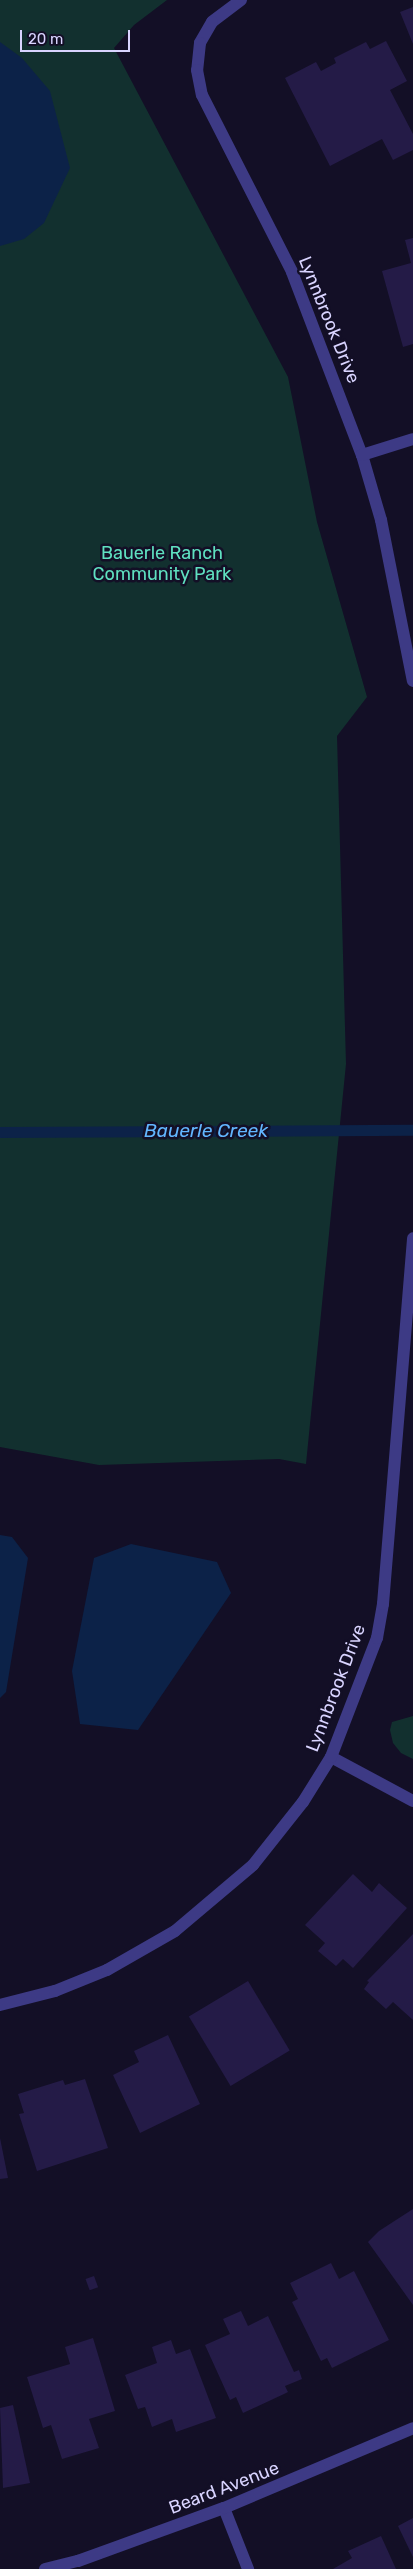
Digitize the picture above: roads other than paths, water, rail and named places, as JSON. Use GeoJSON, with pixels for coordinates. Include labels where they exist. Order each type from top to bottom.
{"type":"FeatureCollection","features":[{"type":"Feature","properties":{"kind":"street","name":"Lynnbrook Drive"},"geometry":{"type":"LineString","coordinates":[[241,0],[212,22],[200,43],[197,70],[202,95],[292,272],[362,456],[381,520],[413,681]]}},
{"type":"Feature","properties":{"kind":"street"},"geometry":{"type":"LineString","coordinates":[[362,456],[413,439]]}},
{"type":"Feature","properties":{"kind":"street","name":"Lynnbrook Drive"},"geometry":{"type":"LineString","coordinates":[[0,2005],[55,1990],[107,1970],[175,1931],[253,1865],[303,1802],[331,1757],[377,1638],[383,1604],[413,1238]]}},
{"type":"Feature","properties":{"kind":"street"},"geometry":{"type":"LineString","coordinates":[[331,1757],[413,1801]]}},
{"type":"Feature","properties":{"kind":"street","name":"Beard Avenue"},"geometry":{"type":"LineString","coordinates":[[44,2569],[78,2561],[224,2508],[413,2428]]}},
{"type":"Feature","properties":{"kind":"street"},"geometry":{"type":"LineString","coordinates":[[224,2508],[248,2569]]}},
{"type":"Feature","properties":{"kind":"water"},"geometry":{"type":"Polygon","coordinates":[[[0,42],[22,58],[50,91],[70,168],[44,223],[24,239],[0,246],[0,42]]]}},
{"type":"Feature","properties":{"kind":"water"},"geometry":{"type":"Polygon","coordinates":[[[0,1535],[12,1537],[28,1558],[6,1692],[0,1698],[0,1535]]]}},
{"type":"Feature","properties":{"kind":"water"},"geometry":{"type":"Polygon","coordinates":[[[131,1544],[217,1562],[231,1593],[138,1730],[80,1724],[72,1671],[94,1558],[131,1544]]]}},
{"type":"Feature","properties":{"kind":"waterway","name":"Bauerle Creek"},"geometry":{"type":"LineString","coordinates":[[0,1132],[413,1130]]}},
{"type":"Feature","properties":{"kind":"park label","name":"Bauerle Ranch Community Park"},"geometry":{"type":"Point","coordinates":[162,564]}}]}
